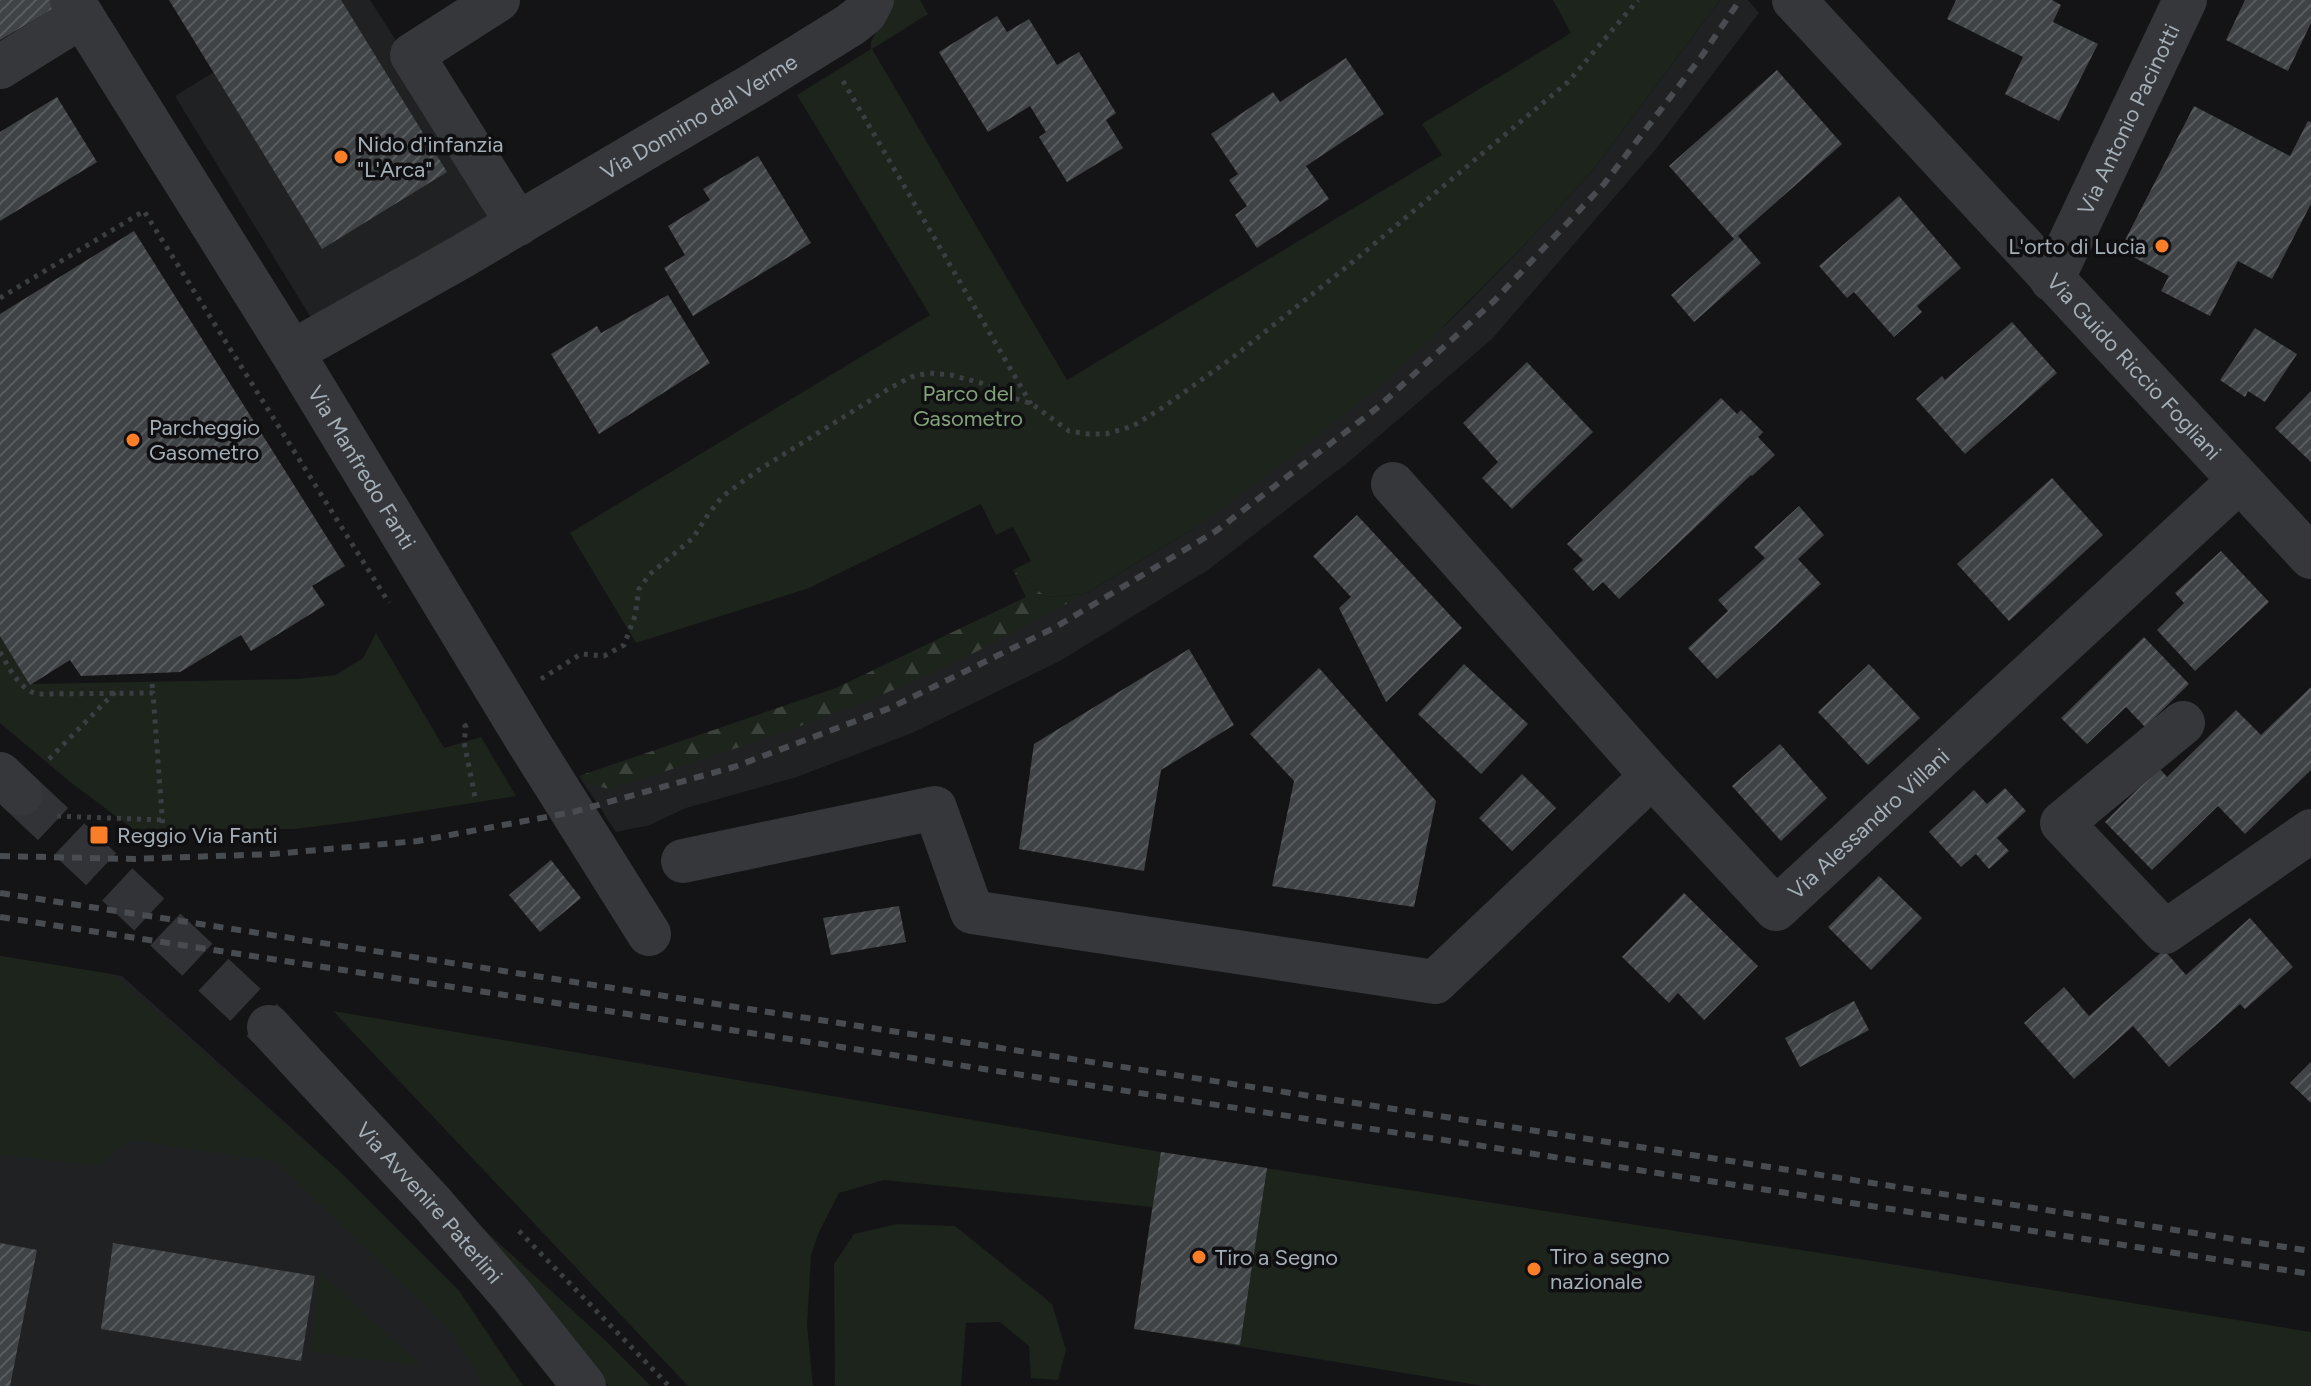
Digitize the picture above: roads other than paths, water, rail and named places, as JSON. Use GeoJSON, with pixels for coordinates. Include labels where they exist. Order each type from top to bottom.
{"type":"FeatureCollection","features":[{"type":"Feature","properties":{"kind":"street"},"geometry":{"type":"LineString","coordinates":[[498,0],[412,55],[518,224]]}},
{"type":"Feature","properties":{"kind":"street","name":"Via Donnino dal Verme"},"geometry":{"type":"LineString","coordinates":[[292,352],[518,224],[850,25],[865,13],[872,0]]}},
{"type":"Feature","properties":{"kind":"street","name":"Via Guido Riccio Fogliani"},"geometry":{"type":"LineString","coordinates":[[1794,0],[2311,557]]}},
{"type":"Feature","properties":{"kind":"street","name":"Via Antonio Pacinotti"},"geometry":{"type":"LineString","coordinates":[[2052,280],[2185,0]]}},
{"type":"Feature","properties":{"kind":"street"},"geometry":{"type":"LineString","coordinates":[[0,67],[77,8]]}},
{"type":"Feature","properties":{"kind":"street","name":"Via Manfredo Fanti"},"geometry":{"type":"LineString","coordinates":[[77,8],[649,934]]}},
{"type":"Feature","properties":{"kind":"street","name":"Via Alessandro Villani"},"geometry":{"type":"LineString","coordinates":[[1393,484],[1652,776],[1776,909],[2239,481]]}},
{"type":"Feature","properties":{"kind":"street"},"geometry":{"type":"LineString","coordinates":[[2183,723],[2062,823],[2165,932],[2311,831]]}},
{"type":"Feature","properties":{"kind":"street"},"geometry":{"type":"LineString","coordinates":[[683,861],[935,808],[972,912],[1435,982],[1652,776]]}},
{"type":"Feature","properties":{"kind":"street","name":"Via Avvenire Paterlini"},"geometry":{"type":"LineString","coordinates":[[269,1027],[433,1204],[584,1386]]}},
{"type":"Feature","properties":{"kind":"tunnel"},"geometry":{"type":"LineString","coordinates":[[21,794],[269,1027]]}},
{"type":"Feature","properties":{"kind":"railway"},"geometry":{"type":"LineString","coordinates":[[0,856],[133,859],[273,854],[418,841],[573,812],[734,767],[890,708],[1054,628],[1216,531],[1377,408],[1494,301],[1604,184],[1701,57],[1740,0]]}},
{"type":"Feature","properties":{"kind":"railway"},"geometry":{"type":"LineString","coordinates":[[0,893],[2311,1251]]}},
{"type":"Feature","properties":{"kind":"railway"},"geometry":{"type":"LineString","coordinates":[[0,917],[2311,1274]]}},
{"type":"Feature","properties":{"kind":"place","name":"Nido d'infanzia \"L'Arca\""},"geometry":{"type":"Point","coordinates":[341,157]}},
{"type":"Feature","properties":{"kind":"place","name":"L'orto di Lucia"},"geometry":{"type":"Point","coordinates":[2162,246]}},
{"type":"Feature","properties":{"kind":"place","name":"Parcheggio Gasometro"},"geometry":{"type":"Point","coordinates":[133,440]}},
{"type":"Feature","properties":{"kind":"place","name":"Reggio Via Fanti"},"geometry":{"type":"Point","coordinates":[99,835]}},
{"type":"Feature","properties":{"kind":"place","name":"Tiro a Segno"},"geometry":{"type":"Point","coordinates":[1199,1257]}},
{"type":"Feature","properties":{"kind":"place","name":"Tiro a segno nazionale"},"geometry":{"type":"Point","coordinates":[1534,1269]}},
{"type":"Feature","properties":{"kind":"park label","name":"Parco del Gasometro"},"geometry":{"type":"Point","coordinates":[968,406]}}]}
